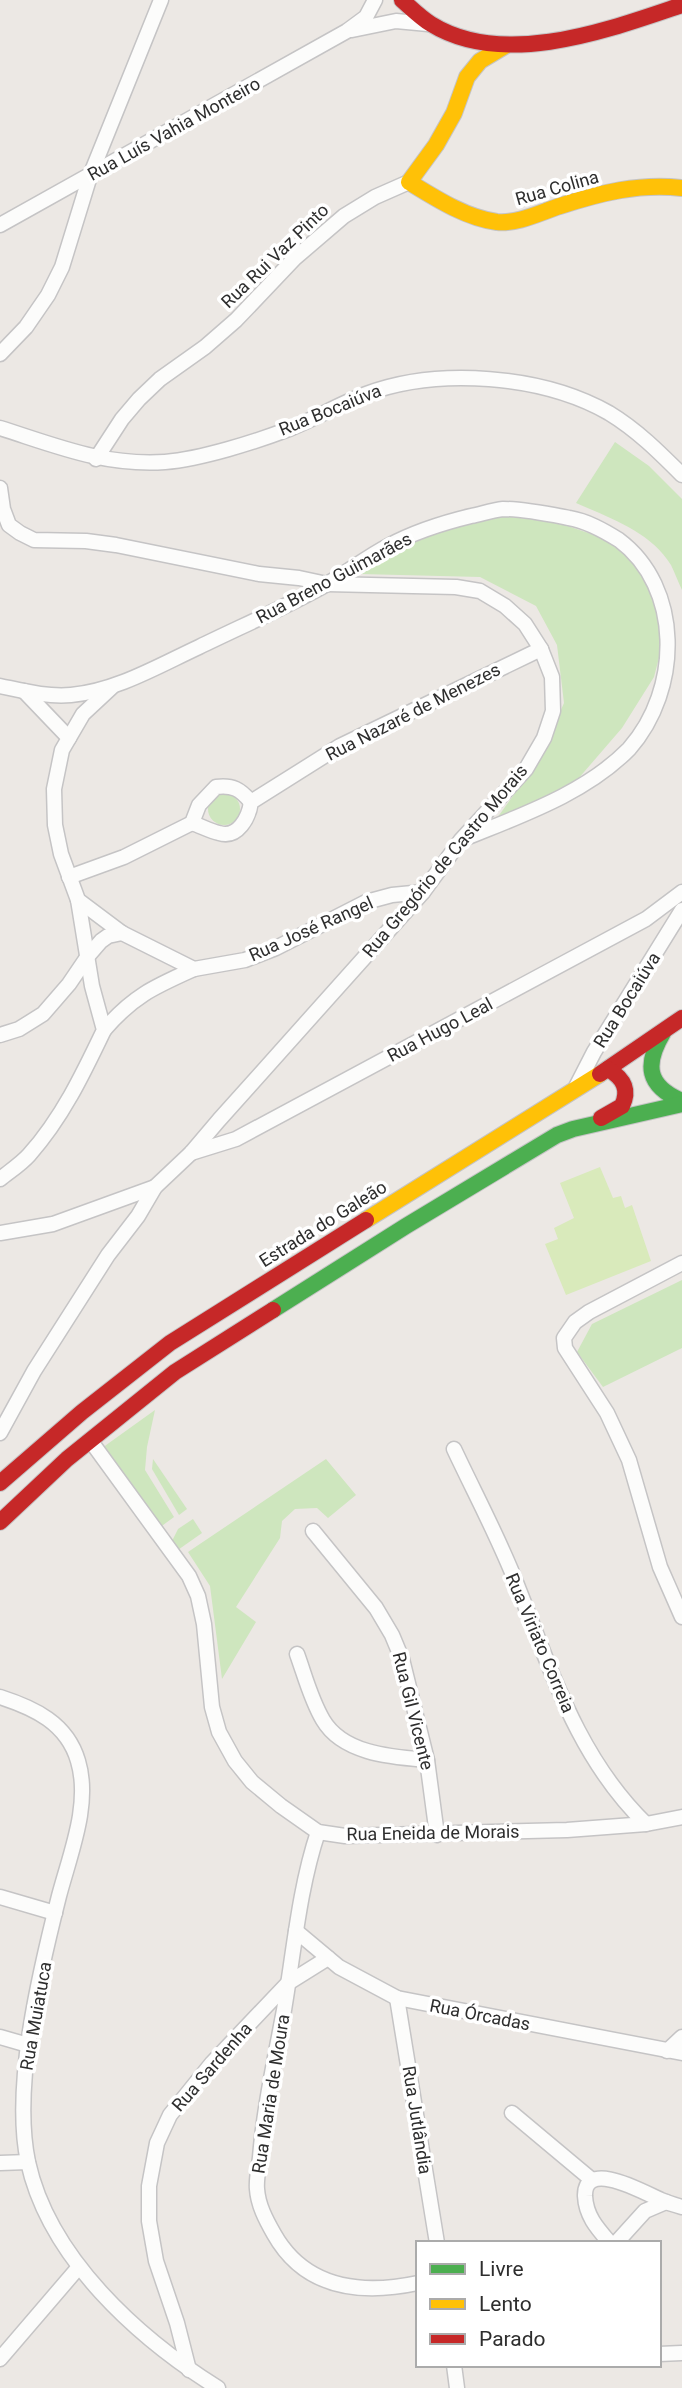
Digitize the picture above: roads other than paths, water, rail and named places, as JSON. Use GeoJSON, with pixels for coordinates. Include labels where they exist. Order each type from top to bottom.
{"type":"FeatureCollection","features":[{"type":"Feature","properties":{"kind":"main road"},"geometry":{"type":"LineString","coordinates":[[402,0],[428,24],[451,36],[505,46],[567,39],[626,24],[682,5]]}},
{"type":"Feature","properties":{"kind":"main road"},"geometry":{"type":"LineString","coordinates":[[451,36],[462,54],[467,77]]}},
{"type":"Feature","properties":{"kind":"main road"},"geometry":{"type":"LineString","coordinates":[[409,182],[454,113],[467,77],[480,61],[505,46]]}},
{"type":"Feature","properties":{"kind":"main road","name":"Rua Colina"},"geometry":{"type":"LineString","coordinates":[[409,182],[431,196],[497,222],[524,220],[556,208],[637,186],[660,184],[682,188]]}},
{"type":"Feature","properties":{"kind":"main road","name":"Estrada do Galeão"},"geometry":{"type":"LineString","coordinates":[[0,1483],[82,1412],[170,1343],[608,1069],[682,1018]]}},
{"type":"Feature","properties":{"kind":"main road"},"geometry":{"type":"LineString","coordinates":[[666,1029],[654,1047],[652,1076],[665,1094],[682,1102]]}},
{"type":"Feature","properties":{"kind":"main road"},"geometry":{"type":"LineString","coordinates":[[0,1522],[90,1440],[175,1372],[545,1142],[615,1111],[626,1099],[628,1091],[626,1083],[619,1075],[608,1069]]}},
{"type":"Feature","properties":{"kind":"main road"},"geometry":{"type":"LineString","coordinates":[[573,1129],[682,1102]]}},
{"type":"Feature","properties":{"kind":"main road"},"geometry":{"type":"LineString","coordinates":[[90,1440],[85,1429],[86,1419],[143,1372],[170,1343]]}},
{"type":"Feature","properties":{"kind":"street"},"geometry":{"type":"LineString","coordinates":[[0,354],[26,327],[62,267],[90,176],[161,0]]}},
{"type":"Feature","properties":{"kind":"street"},"geometry":{"type":"LineString","coordinates":[[347,31],[366,18],[375,0]]}},
{"type":"Feature","properties":{"kind":"street"},"geometry":{"type":"LineString","coordinates":[[347,31],[396,21],[428,24]]}},
{"type":"Feature","properties":{"kind":"street","name":"Rua Luís Vahia Monteiro"},"geometry":{"type":"LineString","coordinates":[[0,225],[347,31]]}},
{"type":"Feature","properties":{"kind":"street","name":"Rua Rui Vaz Pinto"},"geometry":{"type":"LineString","coordinates":[[96,459],[139,398],[236,320],[295,258],[344,216],[409,182]]}},
{"type":"Feature","properties":{"kind":"street","name":"Rua Bocaiúva"},"geometry":{"type":"LineString","coordinates":[[0,428],[96,459],[167,462],[216,452],[289,429],[365,394],[395,384],[489,379],[531,385],[571,397],[608,413],[643,437],[682,475]]}},
{"type":"Feature","properties":{"kind":"street","name":"Rua Gregório de Castro Morais"},"geometry":{"type":"LineString","coordinates":[[0,488],[9,525],[34,540],[86,541],[116,545],[259,574],[327,584],[456,587],[480,591],[505,606],[525,624],[541,649],[552,677],[553,711],[544,738],[526,769],[461,840],[423,891],[191,1153],[155,1187],[56,1336],[0,1433]]}},
{"type":"Feature","properties":{"kind":"street","name":"Rua Breno Guimarães"},"geometry":{"type":"LineString","coordinates":[[0,686],[41,695],[72,695],[114,686],[327,584],[388,545],[442,523],[502,509],[571,518],[599,527],[636,550],[658,577],[671,605],[675,646],[670,677],[656,713],[629,749],[586,784],[461,840]]}},
{"type":"Feature","properties":{"kind":"street","name":"Rua Nazaré de Menezes"},"geometry":{"type":"LineString","coordinates":[[192,823],[218,833],[234,831],[243,825],[249,815],[251,802],[340,746],[541,649]]}},
{"type":"Feature","properties":{"kind":"street"},"geometry":{"type":"LineString","coordinates":[[104,1030],[92,986],[78,900],[61,854],[55,825],[54,789],[62,750],[83,714],[114,686]]}},
{"type":"Feature","properties":{"kind":"street"},"geometry":{"type":"LineString","coordinates":[[24,691],[69,738]]}},
{"type":"Feature","properties":{"kind":"street"},"geometry":{"type":"LineString","coordinates":[[69,877],[124,857],[192,823],[200,805],[216,787],[229,786],[238,789],[251,802]]}},
{"type":"Feature","properties":{"kind":"street","name":"Rua José Rangel"},"geometry":{"type":"LineString","coordinates":[[0,1179],[27,1157],[54,1125],[104,1030],[121,1010],[148,989],[194,969],[245,960],[276,948],[366,902],[423,891]]}},
{"type":"Feature","properties":{"kind":"street","name":"Rua Hugo Leal"},"geometry":{"type":"LineString","coordinates":[[191,1153],[236,1139],[646,919],[682,892]]}},
{"type":"Feature","properties":{"kind":"street"},"geometry":{"type":"LineString","coordinates":[[78,900],[122,933],[194,969]]}},
{"type":"Feature","properties":{"kind":"street","name":"Rua Bocaiúva"},"geometry":{"type":"LineString","coordinates":[[574,1090],[594,1052],[682,910]]}},
{"type":"Feature","properties":{"kind":"street"},"geometry":{"type":"LineString","coordinates":[[646,919],[659,921],[668,934]]}},
{"type":"Feature","properties":{"kind":"street"},"geometry":{"type":"LineString","coordinates":[[0,1035],[19,1029],[43,1014],[69,984],[88,956],[108,936],[122,933]]}},
{"type":"Feature","properties":{"kind":"street"},"geometry":{"type":"LineString","coordinates":[[219,1120],[221,1129],[236,1139]]}},
{"type":"Feature","properties":{"kind":"street"},"geometry":{"type":"LineString","coordinates":[[0,1233],[53,1224],[155,1187]]}},
{"type":"Feature","properties":{"kind":"street"},"geometry":{"type":"LineString","coordinates":[[122,1198],[135,1205],[138,1216]]}},
{"type":"Feature","properties":{"kind":"street"},"geometry":{"type":"LineString","coordinates":[[682,1263],[589,1312],[575,1322],[564,1338],[565,1348],[607,1413],[629,1460],[660,1567],[682,1617]]}},
{"type":"Feature","properties":{"kind":"street","name":"Rua Eneida de Morais"},"geometry":{"type":"LineString","coordinates":[[90,1440],[189,1576],[198,1596],[204,1624],[212,1707],[219,1732],[235,1761],[252,1782],[318,1832],[345,1836],[567,1830],[646,1824],[682,1817]]}},
{"type":"Feature","properties":{"kind":"street","name":"Rua Viriato Correia"},"geometry":{"type":"LineString","coordinates":[[454,1449],[519,1588],[544,1658],[567,1710],[595,1761],[629,1807],[646,1824]]}},
{"type":"Feature","properties":{"kind":"street","name":"Rua Gil Vicente"},"geometry":{"type":"LineString","coordinates":[[313,1531],[376,1608],[402,1659],[427,1760],[437,1835]]}},
{"type":"Feature","properties":{"kind":"street"},"geometry":{"type":"LineString","coordinates":[[297,1654],[316,1707],[334,1734],[374,1753],[427,1760]]}},
{"type":"Feature","properties":{"kind":"street","name":"Rua Muiatuca"},"geometry":{"type":"LineString","coordinates":[[0,1697],[29,1706],[51,1719],[66,1737],[78,1760],[82,1789],[78,1821],[27,2045],[24,2114],[28,2162],[46,2212],[78,2267],[140,2330],[189,2370],[218,2388]]}},
{"type":"Feature","properties":{"kind":"street","name":"Rua Maria de Moura"},"geometry":{"type":"LineString","coordinates":[[318,1832],[296,1931],[262,2130],[257,2190],[264,2216],[278,2242],[298,2265],[321,2279],[341,2286],[372,2288],[416,2283]]}},
{"type":"Feature","properties":{"kind":"street"},"geometry":{"type":"LineString","coordinates":[[0,1897],[55,1913]]}},
{"type":"Feature","properties":{"kind":"street","name":"Rua Órcadas"},"geometry":{"type":"LineString","coordinates":[[296,1931],[339,1967],[397,1997],[675,2052]]}},
{"type":"Feature","properties":{"kind":"street","name":"Rua Sardenha"},"geometry":{"type":"LineString","coordinates":[[189,2370],[177,2323],[156,2261],[149,2221],[149,2186],[157,2143],[170,2115],[189,2090],[288,1983],[328,1958]]}},
{"type":"Feature","properties":{"kind":"street","name":"Rua Jutlândia"},"geometry":{"type":"LineString","coordinates":[[397,1997],[437,2241]]}},
{"type":"Feature","properties":{"kind":"street"},"geometry":{"type":"LineString","coordinates":[[675,2052],[682,2036]]}},
{"type":"Feature","properties":{"kind":"street"},"geometry":{"type":"LineString","coordinates":[[0,2038],[27,2045]]}},
{"type":"Feature","properties":{"kind":"street"},"geometry":{"type":"LineString","coordinates":[[512,2113],[592,2180]]}},
{"type":"Feature","properties":{"kind":"street"},"geometry":{"type":"LineString","coordinates":[[0,2163],[28,2162]]}},
{"type":"Feature","properties":{"kind":"street"},"geometry":{"type":"LineString","coordinates":[[608,2241],[586,2210],[585,2192],[587,2184],[592,2180],[620,2182],[666,2203],[682,2207]]}},
{"type":"Feature","properties":{"kind":"street"},"geometry":{"type":"LineString","coordinates":[[618,2241],[645,2211],[666,2203]]}},
{"type":"Feature","properties":{"kind":"street"},"geometry":{"type":"LineString","coordinates":[[0,2359],[78,2267]]}},
{"type":"Feature","properties":{"kind":"street"},"geometry":{"type":"LineString","coordinates":[[661,2354],[682,2353]]}},
{"type":"Feature","properties":{"kind":"street"},"geometry":{"type":"LineString","coordinates":[[454,2367],[457,2388]]}}]}
